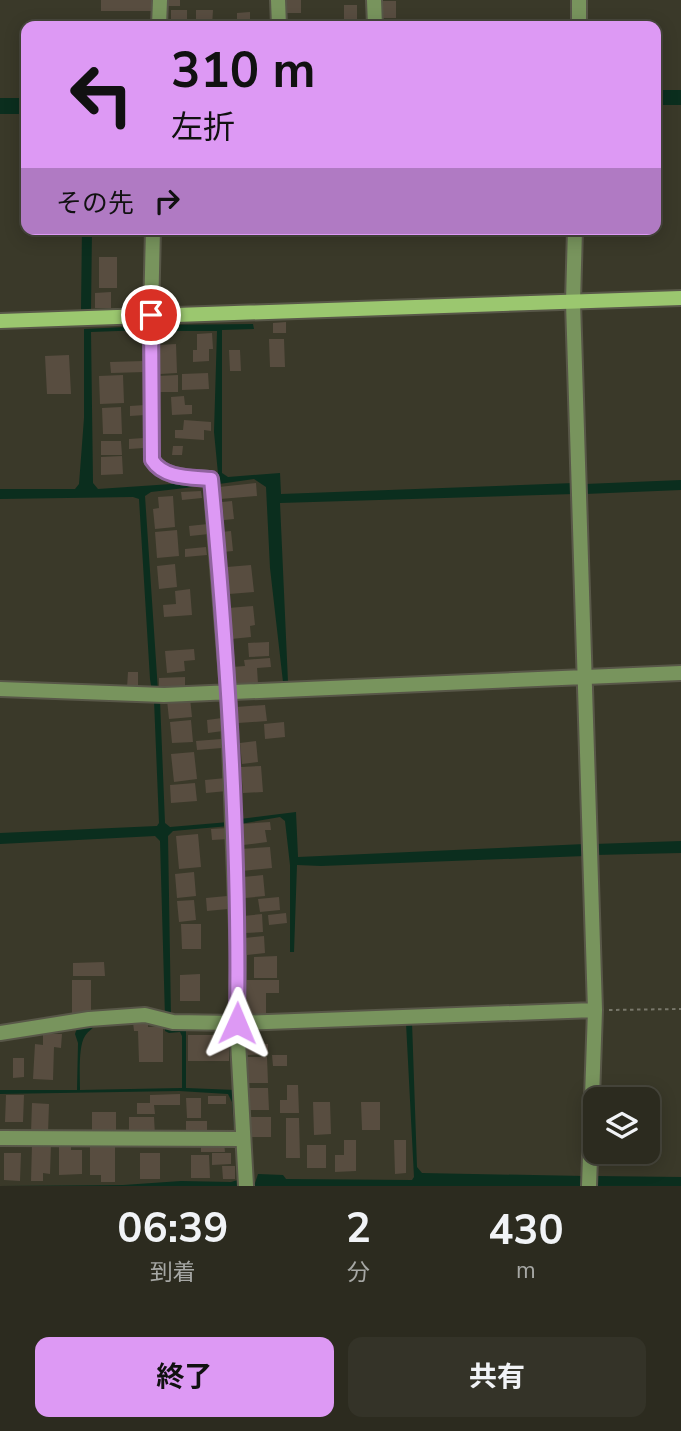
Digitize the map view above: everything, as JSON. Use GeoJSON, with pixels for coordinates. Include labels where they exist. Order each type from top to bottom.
{"type":"FeatureCollection","features":[{"type":"Feature","properties":{"kind":"street"},"geometry":{"type":"LineString","coordinates":[[159,21],[160,0]]}},
{"type":"Feature","properties":{"kind":"street"},"geometry":{"type":"LineString","coordinates":[[278,0],[279,21]]}},
{"type":"Feature","properties":{"kind":"street"},"geometry":{"type":"LineString","coordinates":[[374,0],[375,21]]}},
{"type":"Feature","properties":{"kind":"street"},"geometry":{"type":"LineString","coordinates":[[579,0],[579,21]]}},
{"type":"Feature","properties":{"kind":"street"},"geometry":{"type":"LineString","coordinates":[[153,235],[152,460],[168,474],[211,479],[228,691],[238,956],[237,1023],[246,1186]]}},
{"type":"Feature","properties":{"kind":"street"},"geometry":{"type":"LineString","coordinates":[[575,235],[573,302],[595,1010],[589,1186]]}},
{"type":"Feature","properties":{"kind":"street"},"geometry":{"type":"LineString","coordinates":[[0,321],[681,298]]}},
{"type":"Feature","properties":{"kind":"street"},"geometry":{"type":"LineString","coordinates":[[0,689],[164,695],[681,673]]}},
{"type":"Feature","properties":{"kind":"street"},"geometry":{"type":"LineString","coordinates":[[0,1032],[89,1019],[145,1015],[173,1022],[237,1023],[595,1010]]}},
{"type":"Feature","properties":{"kind":"street"},"geometry":{"type":"LineString","coordinates":[[0,1138],[243,1139]]}},
{"type":"Feature","properties":{"kind":"path"},"geometry":{"type":"LineString","coordinates":[[595,1010],[681,1009]]}},
{"type":"Feature","properties":{"kind":"shaded area"},"geometry":{"type":"Polygon","coordinates":[[[661,90],[681,90],[681,105],[661,105],[661,90]]]}},
{"type":"Feature","properties":{"kind":"shaded area"},"geometry":{"type":"Polygon","coordinates":[[[0,98],[21,98],[21,114],[0,114],[0,98]]]}},
{"type":"Feature","properties":{"kind":"shaded area"},"geometry":{"type":"Polygon","coordinates":[[[82,235],[92,235],[91,311],[81,310],[82,235]]]}},
{"type":"Feature","properties":{"kind":"shaded area"},"geometry":{"type":"Polygon","coordinates":[[[253,324],[254,329],[222,330],[222,473],[228,477],[280,473],[281,494],[574,483],[574,494],[280,503],[288,682],[283,682],[270,568],[266,487],[254,479],[219,484],[214,432],[217,331],[154,331],[155,325],[253,324]]]}},
{"type":"Feature","properties":{"kind":"shaded area"},"geometry":{"type":"Polygon","coordinates":[[[145,326],[145,330],[91,332],[93,483],[98,489],[201,482],[202,486],[151,492],[145,496],[158,691],[152,691],[150,679],[139,499],[0,499],[0,489],[75,489],[79,484],[84,418],[84,329],[145,326]]]}},
{"type":"Feature","properties":{"kind":"shaded area"},"geometry":{"type":"Polygon","coordinates":[[[681,480],[681,490],[585,494],[585,484],[681,480]]]}},
{"type":"Feature","properties":{"kind":"shaded area"},"geometry":{"type":"Polygon","coordinates":[[[154,700],[160,700],[165,823],[170,827],[229,822],[229,826],[173,831],[168,836],[171,1017],[165,1017],[160,841],[155,836],[0,844],[0,833],[157,826],[154,700]]]}},
{"type":"Feature","properties":{"kind":"shaded area"},"geometry":{"type":"Polygon","coordinates":[[[296,812],[298,857],[585,844],[585,856],[297,865],[294,952],[290,952],[290,865],[285,821],[280,817],[240,824],[240,819],[296,812]]]}},
{"type":"Feature","properties":{"kind":"shaded area"},"geometry":{"type":"Polygon","coordinates":[[[681,841],[681,853],[595,855],[594,844],[681,841]]]}},
{"type":"Feature","properties":{"kind":"shaded area"},"geometry":{"type":"Polygon","coordinates":[[[412,1022],[417,1167],[422,1173],[584,1176],[584,1186],[250,1186],[255,1183],[258,1174],[283,1175],[286,1179],[412,1180],[414,1177],[406,1023],[412,1022]]]}},
{"type":"Feature","properties":{"kind":"shaded area"},"geometry":{"type":"Polygon","coordinates":[[[97,1023],[86,1034],[81,1047],[80,1090],[182,1088],[182,1036],[180,1032],[165,1031],[165,1025],[231,1028],[186,1030],[186,1088],[236,1090],[242,1186],[0,1186],[123,1185],[238,1180],[232,1102],[228,1094],[179,1091],[0,1094],[0,1090],[77,1090],[78,1043],[75,1034],[78,1025],[97,1023]]]}},
{"type":"Feature","properties":{"kind":"shaded area"},"geometry":{"type":"Polygon","coordinates":[[[596,1176],[681,1177],[681,1186],[596,1186],[596,1176]]]}},
{"type":"Feature","properties":{"kind":"building"},"geometry":{"type":"Polygon","coordinates":[[[101,0],[153,0],[153,11],[101,11],[101,0]]]}},
{"type":"Feature","properties":{"kind":"building"},"geometry":{"type":"Polygon","coordinates":[[[167,0],[180,0],[180,6],[167,6],[167,0]]]}},
{"type":"Feature","properties":{"kind":"building"},"geometry":{"type":"Polygon","coordinates":[[[287,0],[301,0],[301,13],[287,13],[287,0]]]}},
{"type":"Feature","properties":{"kind":"building"},"geometry":{"type":"Polygon","coordinates":[[[381,1],[396,1],[396,18],[381,18],[381,1]]]}},
{"type":"Feature","properties":{"kind":"building"},"geometry":{"type":"Polygon","coordinates":[[[344,5],[357,5],[357,20],[344,20],[344,5]]]}},
{"type":"Feature","properties":{"kind":"building"},"geometry":{"type":"Polygon","coordinates":[[[171,10],[187,10],[187,21],[171,21],[171,10]]]}},
{"type":"Feature","properties":{"kind":"building"},"geometry":{"type":"Polygon","coordinates":[[[196,10],[213,10],[212,21],[196,21],[196,10]]]}},
{"type":"Feature","properties":{"kind":"building"},"geometry":{"type":"Polygon","coordinates":[[[250,12],[250,21],[237,21],[237,13],[250,12]]]}},
{"type":"Feature","properties":{"kind":"building"},"geometry":{"type":"Polygon","coordinates":[[[99,257],[117,257],[117,288],[99,288],[99,257]]]}},
{"type":"Feature","properties":{"kind":"building"},"geometry":{"type":"Polygon","coordinates":[[[111,292],[111,308],[95,308],[95,293],[111,292]]]}},
{"type":"Feature","properties":{"kind":"building"},"geometry":{"type":"Polygon","coordinates":[[[286,322],[286,333],[273,333],[273,323],[286,322]]]}},
{"type":"Feature","properties":{"kind":"building"},"geometry":{"type":"Polygon","coordinates":[[[212,333],[213,349],[209,349],[209,361],[193,362],[193,350],[197,350],[197,334],[212,333]]]}},
{"type":"Feature","properties":{"kind":"building"},"geometry":{"type":"Polygon","coordinates":[[[269,339],[284,339],[285,367],[270,367],[269,339]]]}},
{"type":"Feature","properties":{"kind":"building"},"geometry":{"type":"Polygon","coordinates":[[[176,344],[177,373],[160,374],[158,345],[176,344]]]}},
{"type":"Feature","properties":{"kind":"building"},"geometry":{"type":"Polygon","coordinates":[[[229,350],[240,350],[241,371],[230,371],[229,350]]]}},
{"type":"Feature","properties":{"kind":"building"},"geometry":{"type":"Polygon","coordinates":[[[69,355],[71,394],[47,394],[45,356],[69,355]]]}},
{"type":"Feature","properties":{"kind":"building"},"geometry":{"type":"Polygon","coordinates":[[[144,361],[145,372],[111,373],[110,362],[144,361]]]}},
{"type":"Feature","properties":{"kind":"building"},"geometry":{"type":"Polygon","coordinates":[[[208,373],[209,389],[182,390],[182,374],[208,373]]]}},
{"type":"Feature","properties":{"kind":"building"},"geometry":{"type":"Polygon","coordinates":[[[123,375],[124,403],[100,404],[99,376],[123,375]]]}},
{"type":"Feature","properties":{"kind":"building"},"geometry":{"type":"Polygon","coordinates":[[[178,375],[178,392],[158,392],[157,376],[178,375]]]}},
{"type":"Feature","properties":{"kind":"building"},"geometry":{"type":"Polygon","coordinates":[[[184,396],[185,405],[192,405],[192,414],[172,415],[171,397],[184,396]]]}},
{"type":"Feature","properties":{"kind":"building"},"geometry":{"type":"Polygon","coordinates":[[[145,405],[145,415],[130,416],[130,406],[145,405]]]}},
{"type":"Feature","properties":{"kind":"building"},"geometry":{"type":"Polygon","coordinates":[[[121,407],[122,434],[103,434],[102,408],[121,407]]]}},
{"type":"Feature","properties":{"kind":"building"},"geometry":{"type":"Polygon","coordinates":[[[184,420],[211,422],[211,431],[204,430],[204,440],[175,438],[175,430],[183,430],[184,420]]]}},
{"type":"Feature","properties":{"kind":"building"},"geometry":{"type":"Polygon","coordinates":[[[144,438],[144,448],[129,449],[129,439],[144,438]]]}},
{"type":"Feature","properties":{"kind":"building"},"geometry":{"type":"Polygon","coordinates":[[[101,441],[121,441],[122,455],[101,455],[101,441]]]}},
{"type":"Feature","properties":{"kind":"building"},"geometry":{"type":"Polygon","coordinates":[[[173,446],[183,446],[182,455],[172,455],[173,446]]]}},
{"type":"Feature","properties":{"kind":"building"},"geometry":{"type":"Polygon","coordinates":[[[122,456],[123,474],[101,475],[101,457],[122,456]]]}},
{"type":"Feature","properties":{"kind":"building"},"geometry":{"type":"Polygon","coordinates":[[[256,483],[257,496],[220,499],[219,487],[256,483]]]}},
{"type":"Feature","properties":{"kind":"building"},"geometry":{"type":"Polygon","coordinates":[[[201,491],[202,498],[182,500],[181,492],[201,491]]]}},
{"type":"Feature","properties":{"kind":"building"},"geometry":{"type":"Polygon","coordinates":[[[173,496],[175,527],[155,529],[153,509],[159,508],[158,497],[173,496]]]}},
{"type":"Feature","properties":{"kind":"building"},"geometry":{"type":"Polygon","coordinates":[[[232,501],[234,519],[224,520],[222,502],[232,501]]]}},
{"type":"Feature","properties":{"kind":"building"},"geometry":{"type":"Polygon","coordinates":[[[208,524],[209,534],[190,536],[189,526],[208,524]]]}},
{"type":"Feature","properties":{"kind":"building"},"geometry":{"type":"Polygon","coordinates":[[[177,530],[179,556],[157,558],[155,532],[177,530]]]}},
{"type":"Feature","properties":{"kind":"building"},"geometry":{"type":"Polygon","coordinates":[[[231,531],[233,551],[223,552],[221,532],[231,531]]]}},
{"type":"Feature","properties":{"kind":"building"},"geometry":{"type":"Polygon","coordinates":[[[206,547],[207,555],[185,557],[185,549],[206,547]]]}},
{"type":"Feature","properties":{"kind":"building"},"geometry":{"type":"Polygon","coordinates":[[[175,564],[177,587],[159,589],[157,566],[175,564]]]}},
{"type":"Feature","properties":{"kind":"building"},"geometry":{"type":"Polygon","coordinates":[[[251,565],[254,592],[229,594],[227,567],[251,565]]]}},
{"type":"Feature","properties":{"kind":"building"},"geometry":{"type":"Polygon","coordinates":[[[190,589],[192,615],[164,617],[163,605],[176,604],[175,591],[190,589]]]}},
{"type":"Feature","properties":{"kind":"building"},"geometry":{"type":"Polygon","coordinates":[[[253,606],[255,625],[250,626],[251,637],[231,639],[228,608],[253,606]]]}},
{"type":"Feature","properties":{"kind":"building"},"geometry":{"type":"Polygon","coordinates":[[[269,642],[269,656],[249,657],[248,643],[269,642]]]}},
{"type":"Feature","properties":{"kind":"building"},"geometry":{"type":"Polygon","coordinates":[[[194,649],[195,660],[184,661],[185,671],[167,673],[165,651],[194,649]]]}},
{"type":"Feature","properties":{"kind":"building"},"geometry":{"type":"Polygon","coordinates":[[[270,658],[271,667],[257,668],[258,684],[233,685],[232,667],[245,666],[244,660],[270,658]]]}},
{"type":"Feature","properties":{"kind":"building"},"geometry":{"type":"Polygon","coordinates":[[[128,672],[138,672],[138,689],[127,688],[128,672]]]}},
{"type":"Feature","properties":{"kind":"building"},"geometry":{"type":"Polygon","coordinates":[[[185,677],[185,688],[159,689],[159,678],[185,677]]]}},
{"type":"Feature","properties":{"kind":"building"},"geometry":{"type":"Polygon","coordinates":[[[190,698],[192,717],[169,719],[167,700],[190,698]]]}},
{"type":"Feature","properties":{"kind":"building"},"geometry":{"type":"Polygon","coordinates":[[[265,705],[267,721],[238,723],[236,707],[265,705]]]}},
{"type":"Feature","properties":{"kind":"building"},"geometry":{"type":"Polygon","coordinates":[[[222,718],[223,731],[208,733],[207,720],[222,718]]]}},
{"type":"Feature","properties":{"kind":"building"},"geometry":{"type":"Polygon","coordinates":[[[191,720],[193,742],[172,743],[170,722],[191,720]]]}},
{"type":"Feature","properties":{"kind":"building"},"geometry":{"type":"Polygon","coordinates":[[[284,722],[285,737],[265,739],[264,724],[284,722]]]}},
{"type":"Feature","properties":{"kind":"building"},"geometry":{"type":"Polygon","coordinates":[[[221,739],[222,748],[197,750],[196,741],[221,739]]]}},
{"type":"Feature","properties":{"kind":"building"},"geometry":{"type":"Polygon","coordinates":[[[256,741],[258,762],[242,764],[240,743],[256,741]]]}},
{"type":"Feature","properties":{"kind":"building"},"geometry":{"type":"Polygon","coordinates":[[[194,752],[197,779],[174,782],[171,754],[194,752]]]}},
{"type":"Feature","properties":{"kind":"building"},"geometry":{"type":"Polygon","coordinates":[[[261,766],[263,792],[243,793],[241,767],[261,766]]]}},
{"type":"Feature","properties":{"kind":"building"},"geometry":{"type":"Polygon","coordinates":[[[226,778],[227,791],[206,793],[205,780],[226,778]]]}},
{"type":"Feature","properties":{"kind":"building"},"geometry":{"type":"Polygon","coordinates":[[[195,783],[197,801],[171,803],[170,785],[195,783]]]}},
{"type":"Feature","properties":{"kind":"building"},"geometry":{"type":"Polygon","coordinates":[[[270,822],[271,830],[265,830],[267,842],[243,845],[241,824],[270,822]]]}},
{"type":"Feature","properties":{"kind":"building"},"geometry":{"type":"Polygon","coordinates":[[[228,828],[229,839],[212,840],[211,829],[228,828]]]}},
{"type":"Feature","properties":{"kind":"building"},"geometry":{"type":"Polygon","coordinates":[[[198,834],[201,867],[179,869],[176,836],[198,834]]]}},
{"type":"Feature","properties":{"kind":"building"},"geometry":{"type":"Polygon","coordinates":[[[270,847],[272,868],[242,871],[240,849],[270,847]]]}},
{"type":"Feature","properties":{"kind":"building"},"geometry":{"type":"Polygon","coordinates":[[[194,872],[196,896],[177,898],[175,874],[194,872]]]}},
{"type":"Feature","properties":{"kind":"building"},"geometry":{"type":"Polygon","coordinates":[[[263,875],[265,896],[245,898],[243,877],[263,875]]]}},
{"type":"Feature","properties":{"kind":"building"},"geometry":{"type":"Polygon","coordinates":[[[227,896],[228,909],[207,911],[206,898],[227,896]]]}},
{"type":"Feature","properties":{"kind":"building"},"geometry":{"type":"Polygon","coordinates":[[[279,897],[280,910],[260,912],[258,899],[279,897]]]}},
{"type":"Feature","properties":{"kind":"building"},"geometry":{"type":"Polygon","coordinates":[[[194,900],[196,920],[179,922],[177,901],[194,900]]]}},
{"type":"Feature","properties":{"kind":"building"},"geometry":{"type":"Polygon","coordinates":[[[286,913],[287,923],[269,925],[268,915],[286,913]]]}},
{"type":"Feature","properties":{"kind":"building"},"geometry":{"type":"Polygon","coordinates":[[[262,914],[263,932],[245,933],[243,916],[262,914]]]}},
{"type":"Feature","properties":{"kind":"building"},"geometry":{"type":"Polygon","coordinates":[[[181,924],[201,924],[201,949],[182,949],[181,924]]]}},
{"type":"Feature","properties":{"kind":"building"},"geometry":{"type":"Polygon","coordinates":[[[264,936],[265,953],[247,955],[245,938],[264,936]]]}},
{"type":"Feature","properties":{"kind":"building"},"geometry":{"type":"Polygon","coordinates":[[[277,956],[277,978],[254,978],[254,957],[277,956]]]}},
{"type":"Feature","properties":{"kind":"building"},"geometry":{"type":"Polygon","coordinates":[[[104,962],[105,976],[73,976],[73,963],[104,962]]]}},
{"type":"Feature","properties":{"kind":"building"},"geometry":{"type":"Polygon","coordinates":[[[200,974],[200,1001],[180,1001],[180,975],[200,974]]]}},
{"type":"Feature","properties":{"kind":"building"},"geometry":{"type":"Polygon","coordinates":[[[72,980],[91,980],[91,1014],[72,1014],[72,980]]]}},
{"type":"Feature","properties":{"kind":"building"},"geometry":{"type":"Polygon","coordinates":[[[246,980],[279,980],[279,993],[266,993],[266,1018],[247,1018],[246,980]]]}},
{"type":"Feature","properties":{"kind":"building"},"geometry":{"type":"Polygon","coordinates":[[[133,1022],[148,1022],[148,1027],[163,1026],[163,1062],[139,1062],[138,1031],[134,1031],[133,1022]]]}},
{"type":"Feature","properties":{"kind":"building"},"geometry":{"type":"Polygon","coordinates":[[[43,1034],[62,1034],[61,1048],[54,1047],[53,1080],[33,1079],[35,1044],[43,1045],[43,1034]]]}},
{"type":"Feature","properties":{"kind":"building"},"geometry":{"type":"Polygon","coordinates":[[[188,1035],[229,1035],[229,1061],[188,1061],[188,1035]]]}},
{"type":"Feature","properties":{"kind":"building"},"geometry":{"type":"Polygon","coordinates":[[[247,1044],[268,1044],[268,1054],[247,1055],[247,1044]]]}},
{"type":"Feature","properties":{"kind":"building"},"geometry":{"type":"Polygon","coordinates":[[[272,1055],[287,1055],[287,1066],[273,1066],[272,1055]]]}},
{"type":"Feature","properties":{"kind":"building"},"geometry":{"type":"Polygon","coordinates":[[[247,1057],[267,1057],[268,1083],[247,1083],[247,1057]]]}},
{"type":"Feature","properties":{"kind":"building"},"geometry":{"type":"Polygon","coordinates":[[[13,1058],[24,1058],[24,1077],[13,1078],[13,1058]]]}},
{"type":"Feature","properties":{"kind":"building"},"geometry":{"type":"Polygon","coordinates":[[[287,1085],[298,1085],[299,1113],[280,1113],[280,1100],[287,1100],[287,1085]]]}},
{"type":"Feature","properties":{"kind":"building"},"geometry":{"type":"Polygon","coordinates":[[[249,1088],[268,1088],[269,1110],[249,1110],[249,1088]]]}},
{"type":"Feature","properties":{"kind":"building"},"geometry":{"type":"Polygon","coordinates":[[[180,1094],[180,1105],[154,1105],[155,1114],[137,1114],[137,1103],[150,1103],[150,1095],[180,1094]]]}},
{"type":"Feature","properties":{"kind":"building"},"geometry":{"type":"Polygon","coordinates":[[[6,1095],[24,1095],[23,1122],[5,1122],[6,1095]]]}},
{"type":"Feature","properties":{"kind":"building"},"geometry":{"type":"Polygon","coordinates":[[[208,1096],[226,1096],[226,1104],[208,1104],[208,1096]]]}},
{"type":"Feature","properties":{"kind":"building"},"geometry":{"type":"Polygon","coordinates":[[[186,1098],[201,1098],[201,1118],[187,1118],[186,1098]]]}},
{"type":"Feature","properties":{"kind":"building"},"geometry":{"type":"Polygon","coordinates":[[[313,1102],[330,1102],[331,1134],[314,1135],[313,1102]]]}},
{"type":"Feature","properties":{"kind":"building"},"geometry":{"type":"Polygon","coordinates":[[[361,1102],[380,1102],[380,1130],[362,1130],[361,1102]]]}},
{"type":"Feature","properties":{"kind":"building"},"geometry":{"type":"Polygon","coordinates":[[[32,1103],[49,1104],[48,1133],[31,1133],[32,1103]]]}},
{"type":"Feature","properties":{"kind":"building"},"geometry":{"type":"Polygon","coordinates":[[[92,1112],[116,1112],[116,1133],[92,1133],[92,1112]]]}},
{"type":"Feature","properties":{"kind":"building"},"geometry":{"type":"Polygon","coordinates":[[[129,1117],[154,1117],[155,1135],[129,1135],[129,1117]]]}},
{"type":"Feature","properties":{"kind":"building"},"geometry":{"type":"Polygon","coordinates":[[[249,1117],[271,1117],[271,1137],[249,1137],[249,1117]]]}},
{"type":"Feature","properties":{"kind":"building"},"geometry":{"type":"Polygon","coordinates":[[[286,1118],[299,1118],[300,1158],[286,1158],[286,1118]]]}},
{"type":"Feature","properties":{"kind":"building"},"geometry":{"type":"Polygon","coordinates":[[[186,1121],[207,1121],[207,1131],[186,1131],[186,1121]]]}},
{"type":"Feature","properties":{"kind":"building"},"geometry":{"type":"Polygon","coordinates":[[[344,1140],[356,1140],[356,1171],[335,1172],[335,1155],[344,1155],[344,1140]]]}},
{"type":"Feature","properties":{"kind":"building"},"geometry":{"type":"Polygon","coordinates":[[[394,1140],[406,1140],[406,1173],[395,1174],[394,1140]]]}},
{"type":"Feature","properties":{"kind":"building"},"geometry":{"type":"Polygon","coordinates":[[[201,1142],[224,1142],[225,1152],[201,1152],[201,1142]]]}},
{"type":"Feature","properties":{"kind":"building"},"geometry":{"type":"Polygon","coordinates":[[[59,1143],[71,1143],[71,1150],[82,1150],[82,1174],[59,1175],[59,1143]]]}},
{"type":"Feature","properties":{"kind":"building"},"geometry":{"type":"Polygon","coordinates":[[[32,1144],[51,1144],[50,1174],[43,1173],[43,1181],[31,1181],[32,1144]]]}},
{"type":"Feature","properties":{"kind":"building"},"geometry":{"type":"Polygon","coordinates":[[[90,1144],[115,1144],[115,1182],[101,1182],[101,1175],[90,1175],[90,1144]]]}},
{"type":"Feature","properties":{"kind":"building"},"geometry":{"type":"Polygon","coordinates":[[[307,1145],[326,1145],[326,1168],[307,1168],[307,1145]]]}},
{"type":"Feature","properties":{"kind":"building"},"geometry":{"type":"Polygon","coordinates":[[[4,1153],[21,1153],[20,1181],[4,1180],[4,1153]]]}},
{"type":"Feature","properties":{"kind":"building"},"geometry":{"type":"Polygon","coordinates":[[[140,1153],[160,1153],[160,1179],[140,1179],[140,1153]]]}},
{"type":"Feature","properties":{"kind":"building"},"geometry":{"type":"Polygon","coordinates":[[[212,1153],[231,1153],[231,1164],[212,1165],[212,1153]]]}},
{"type":"Feature","properties":{"kind":"building"},"geometry":{"type":"Polygon","coordinates":[[[191,1155],[209,1155],[210,1178],[191,1178],[191,1155]]]}},
{"type":"Feature","properties":{"kind":"building"},"geometry":{"type":"Polygon","coordinates":[[[222,1166],[235,1166],[235,1179],[223,1179],[222,1166]]]}},
{"type":"Feature","properties":{"kind":"route"},"geometry":{"type":"LineString","coordinates":[[151,315],[152,460],[168,474],[211,479],[228,691],[238,956],[237,1023]]}}]}
